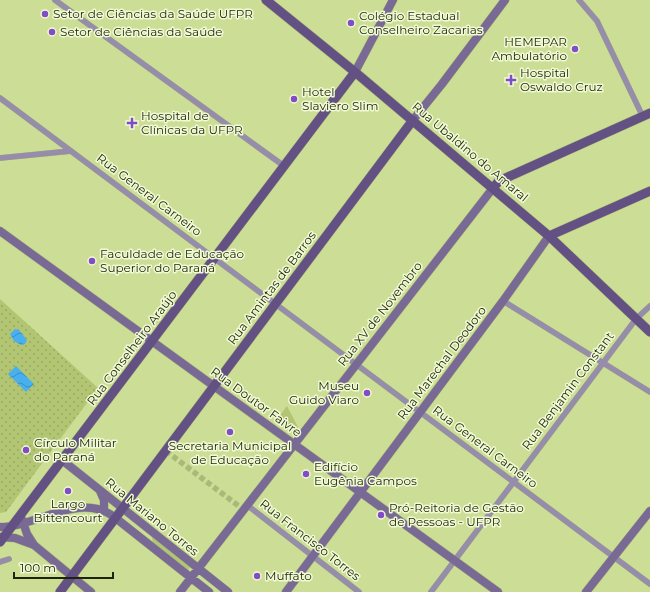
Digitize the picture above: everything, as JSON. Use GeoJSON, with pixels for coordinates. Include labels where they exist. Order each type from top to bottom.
{"type":"FeatureCollection","features":[{"type":"Feature","properties":{"kind":"main road","name":"Rua Ubaldino do Amaral"},"geometry":{"type":"LineString","coordinates":[[266,0],[413,120],[549,236],[650,332]]}},
{"type":"Feature","properties":{"kind":"main road"},"geometry":{"type":"LineString","coordinates":[[355,72],[393,0]]}},
{"type":"Feature","properties":{"kind":"main road","name":"Rua Amintas de Barros"},"geometry":{"type":"LineString","coordinates":[[60,592],[413,120],[505,0]]}},
{"type":"Feature","properties":{"kind":"main road","name":"Rua Conselheiro Araújo"},"geometry":{"type":"LineString","coordinates":[[1,539],[23,512],[355,72]]}},
{"type":"Feature","properties":{"kind":"main road","name":"Rua XV de Novembro"},"geometry":{"type":"LineString","coordinates":[[180,592],[499,181],[646,115]]}},
{"type":"Feature","properties":{"kind":"main road"},"geometry":{"type":"LineString","coordinates":[[549,236],[650,191]]}},
{"type":"Feature","properties":{"kind":"main road","name":"Rua Doutor Faivre"},"geometry":{"type":"LineString","coordinates":[[0,231],[498,592]]}},
{"type":"Feature","properties":{"kind":"main road","name":"Rua Marechal Deodoro"},"geometry":{"type":"LineString","coordinates":[[286,592],[504,301],[549,236]]}},
{"type":"Feature","properties":{"kind":"main road","name":"Rua Mariano Torres"},"geometry":{"type":"LineString","coordinates":[[62,460],[228,592]]}},
{"type":"Feature","properties":{"kind":"main road"},"geometry":{"type":"LineString","coordinates":[[0,527],[22,523],[70,510],[86,508],[104,511],[104,500],[99,490]]}},
{"type":"Feature","properties":{"kind":"main road","name":"Rua Mariano Torres"},"geometry":{"type":"LineString","coordinates":[[104,511],[209,592]]}},
{"type":"Feature","properties":{"kind":"main road"},"geometry":{"type":"LineString","coordinates":[[586,592],[650,511]]}},
{"type":"Feature","properties":{"kind":"main road"},"geometry":{"type":"LineString","coordinates":[[23,512],[22,523],[34,545],[91,592]]}},
{"type":"Feature","properties":{"kind":"main road"},"geometry":{"type":"LineString","coordinates":[[149,530],[151,546]]}},
{"type":"Feature","properties":{"kind":"main road"},"geometry":{"type":"LineString","coordinates":[[1,539],[15,538],[34,545]]}},
{"type":"Feature","properties":{"kind":"street"},"geometry":{"type":"LineString","coordinates":[[55,0],[284,166]]}},
{"type":"Feature","properties":{"kind":"street"},"geometry":{"type":"LineString","coordinates":[[578,0],[598,21],[646,115]]}},
{"type":"Feature","properties":{"kind":"street","name":"Rua General Carneiro"},"geometry":{"type":"LineString","coordinates":[[0,98],[650,584]]}},
{"type":"Feature","properties":{"kind":"street"},"geometry":{"type":"LineString","coordinates":[[0,158],[71,151]]}},
{"type":"Feature","properties":{"kind":"street"},"geometry":{"type":"LineString","coordinates":[[504,301],[650,392]]}},
{"type":"Feature","properties":{"kind":"street","name":"Rua Benjamin Constant"},"geometry":{"type":"LineString","coordinates":[[431,592],[636,319],[650,306]]}},
{"type":"Feature","properties":{"kind":"street","name":"Rua Francisco Torres"},"geometry":{"type":"LineString","coordinates":[[247,505],[359,592]]}},
{"type":"Feature","properties":{"kind":"street"},"geometry":{"type":"LineString","coordinates":[[0,562],[9,559]]}},
{"type":"Feature","properties":{"kind":"green space","name":"Círculo Militar do Paraná"},"geometry":{"type":"Polygon","coordinates":[[[0,299],[98,388],[6,512],[0,513],[0,299]]]}},
{"type":"Feature","properties":{"kind":"green space"},"geometry":{"type":"Polygon","coordinates":[[[287,406],[298,427],[294,432],[277,419],[287,406]]]}},
{"type":"Feature","properties":{"kind":"green space"},"geometry":{"type":"Polygon","coordinates":[[[151,530],[193,563],[187,572],[153,544],[151,530]]]}},
{"type":"Feature","properties":{"kind":"water"},"geometry":{"type":"Polygon","coordinates":[[[15,329],[19,330],[27,340],[25,344],[21,345],[14,341],[10,334],[15,329]]]}},
{"type":"Feature","properties":{"kind":"water"},"geometry":{"type":"Polygon","coordinates":[[[16,366],[34,384],[26,392],[8,374],[16,366]]]}},
{"type":"Feature","properties":{"kind":"tunnel"},"geometry":{"type":"LineString","coordinates":[[166,451],[244,510]]}},
{"type":"Feature","properties":{"kind":"place","name":"Setor de Ciências da Saúde UFPR"},"geometry":{"type":"Point","coordinates":[45,14]}},
{"type":"Feature","properties":{"kind":"place","name":"Colégio Estadual Conselheiro Zacarias"},"geometry":{"type":"Point","coordinates":[351,23]}},
{"type":"Feature","properties":{"kind":"place","name":"Setor de Ciências da Saúde"},"geometry":{"type":"Point","coordinates":[52,32]}},
{"type":"Feature","properties":{"kind":"place","name":"HEMEPAR Ambulatório"},"geometry":{"type":"Point","coordinates":[575,49]}},
{"type":"Feature","properties":{"kind":"place","name":"Hospital Oswaldo Cruz"},"geometry":{"type":"Point","coordinates":[511,80]}},
{"type":"Feature","properties":{"kind":"place","name":"Hotel Slaviero Slim"},"geometry":{"type":"Point","coordinates":[294,99]}},
{"type":"Feature","properties":{"kind":"place","name":"Hospital de Clínicas da UFPR"},"geometry":{"type":"Point","coordinates":[132,123]}},
{"type":"Feature","properties":{"kind":"place","name":"Faculdade de Educação Superior do Paraná"},"geometry":{"type":"Point","coordinates":[92,261]}},
{"type":"Feature","properties":{"kind":"place","name":"Museu Guido Viaro"},"geometry":{"type":"Point","coordinates":[367,393]}},
{"type":"Feature","properties":{"kind":"place","name":"Secretaria Municipal de Educação"},"geometry":{"type":"Point","coordinates":[230,432]}},
{"type":"Feature","properties":{"kind":"place","name":"Círculo Militar do Paraná"},"geometry":{"type":"Point","coordinates":[26,450]}},
{"type":"Feature","properties":{"kind":"place","name":"Edifício Eugênia Campos"},"geometry":{"type":"Point","coordinates":[306,474]}},
{"type":"Feature","properties":{"kind":"place","name":"Largo Bittencourt"},"geometry":{"type":"Point","coordinates":[68,491]}},
{"type":"Feature","properties":{"kind":"place","name":"Pró-Reitoria de Gestão de Pessoas - UFPR"},"geometry":{"type":"Point","coordinates":[381,515]}},
{"type":"Feature","properties":{"kind":"place","name":"Muffato"},"geometry":{"type":"Point","coordinates":[257,576]}}]}
